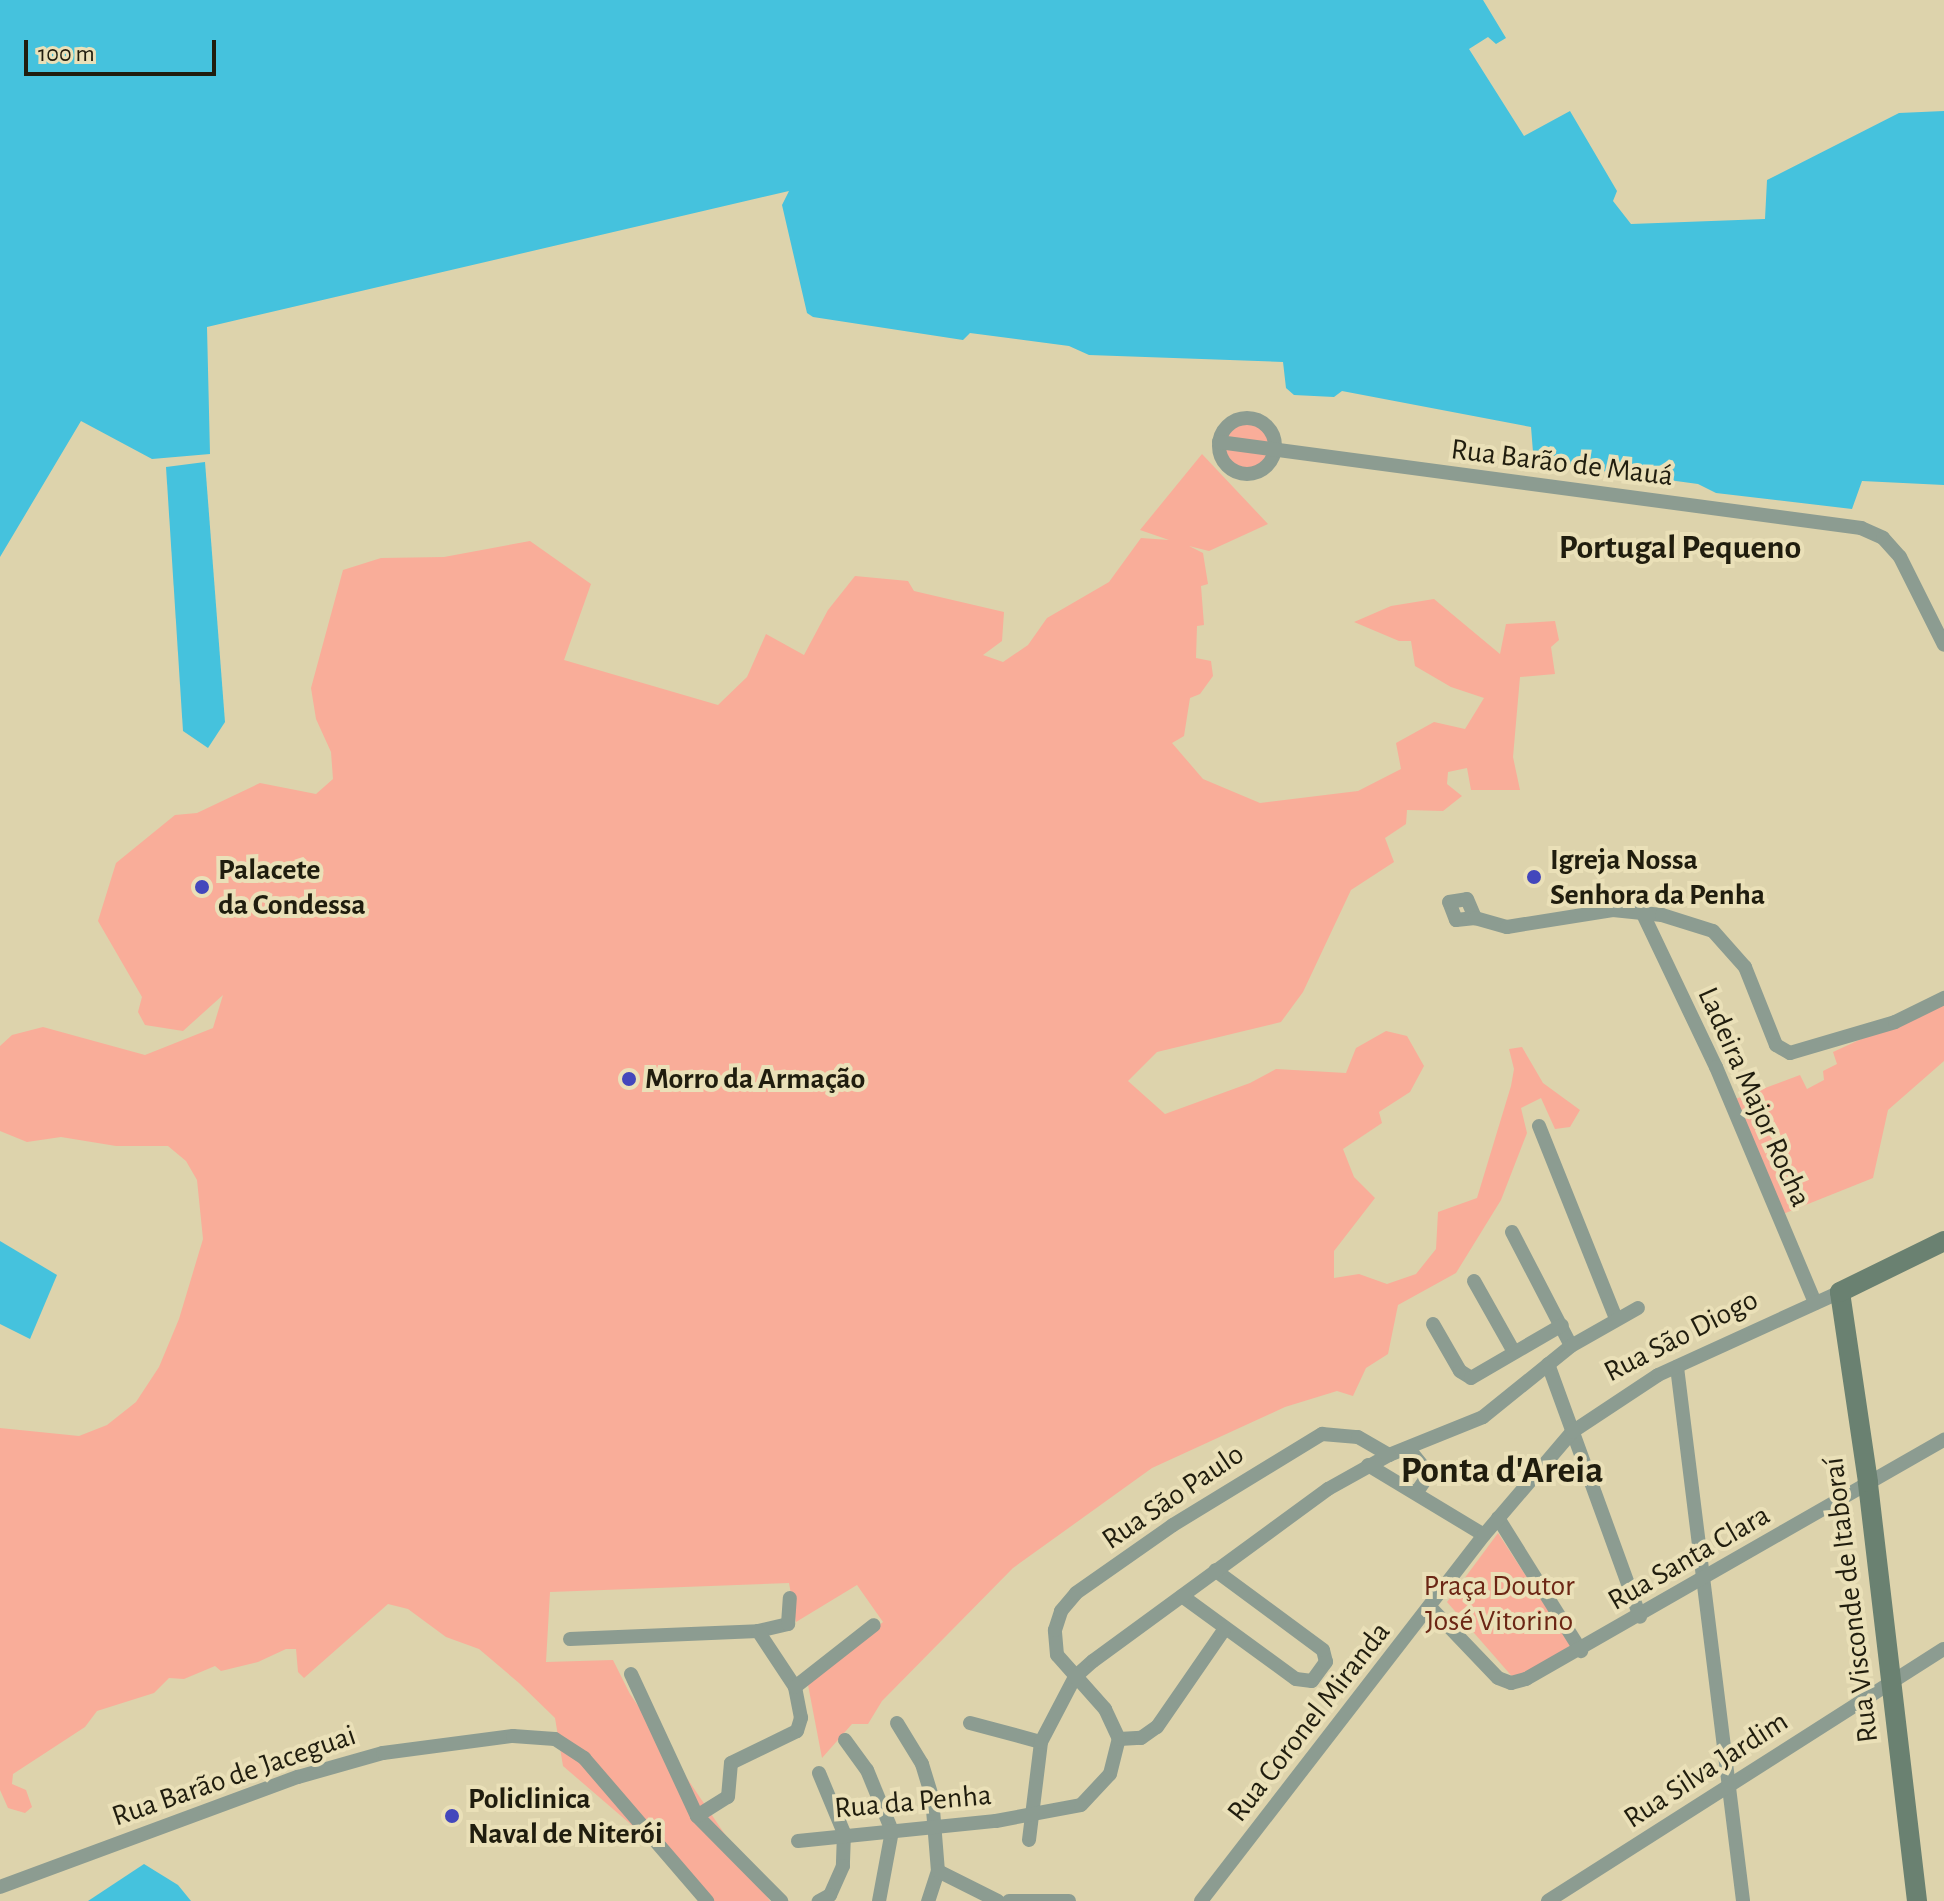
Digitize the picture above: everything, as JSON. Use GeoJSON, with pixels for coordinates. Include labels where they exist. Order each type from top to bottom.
{"type":"FeatureCollection","features":[{"type":"Feature","properties":{"kind":"street"},"geometry":{"type":"LineString","coordinates":[[1246,417],[1271,430],[1276,449],[1262,471],[1244,475],[1227,467],[1219,442],[1228,425],[1246,417]]}},
{"type":"Feature","properties":{"kind":"street","name":"Rua Barão de Mauá"},"geometry":{"type":"LineString","coordinates":[[1219,442],[1843,524],[1874,533],[1891,545],[1944,645]]}},
{"type":"Feature","properties":{"kind":"street"},"geometry":{"type":"LineString","coordinates":[[1480,919],[1520,928],[1613,910],[1642,912],[1685,921],[1720,938],[1745,967],[1776,1045],[1790,1053],[1895,1022],[1944,998]]}},
{"type":"Feature","properties":{"kind":"street","name":"Ladeira Major Rocha"},"geometry":{"type":"LineString","coordinates":[[1642,912],[1716,1067],[1815,1303]]}},
{"type":"Feature","properties":{"kind":"street"},"geometry":{"type":"LineString","coordinates":[[1539,1126],[1616,1319]]}},
{"type":"Feature","properties":{"kind":"street"},"geometry":{"type":"LineString","coordinates":[[1512,1232],[1571,1346]]}},
{"type":"Feature","properties":{"kind":"street","name":"Rua São Diogo"},"geometry":{"type":"LineString","coordinates":[[1484,1535],[1572,1432],[1620,1397],[1944,1241]]}},
{"type":"Feature","properties":{"kind":"street"},"geometry":{"type":"LineString","coordinates":[[1474,1281],[1514,1352]]}},
{"type":"Feature","properties":{"kind":"street","name":"Rua Visconde de Itaboraí"},"geometry":{"type":"LineString","coordinates":[[1840,1292],[1868,1482],[1917,1901]]}},
{"type":"Feature","properties":{"kind":"street"},"geometry":{"type":"LineString","coordinates":[[1029,1840],[1041,1742],[1075,1677],[1215,1570],[1368,1465],[1483,1417],[1571,1346],[1638,1308]]}},
{"type":"Feature","properties":{"kind":"street"},"geometry":{"type":"LineString","coordinates":[[1433,1324],[1466,1377],[1477,1377],[1562,1325]]}},
{"type":"Feature","properties":{"kind":"street"},"geometry":{"type":"LineString","coordinates":[[1548,1364],[1640,1617]]}},
{"type":"Feature","properties":{"kind":"street"},"geometry":{"type":"LineString","coordinates":[[1677,1367],[1743,1901]]}},
{"type":"Feature","properties":{"kind":"street","name":"Rua São Paulo"},"geometry":{"type":"LineString","coordinates":[[1075,1677],[1057,1655],[1053,1641],[1061,1611],[1076,1593],[1173,1525],[1322,1434],[1358,1437],[1389,1455]]}},
{"type":"Feature","properties":{"kind":"street","name":"Rua Santa Clara"},"geometry":{"type":"LineString","coordinates":[[1432,1609],[1485,1666],[1511,1683],[1581,1651],[1944,1440]]}},
{"type":"Feature","properties":{"kind":"street"},"geometry":{"type":"LineString","coordinates":[[1408,1448],[1429,1474],[1417,1492]]}},
{"type":"Feature","properties":{"kind":"street"},"geometry":{"type":"LineString","coordinates":[[1368,1465],[1484,1535]]}},
{"type":"Feature","properties":{"kind":"street"},"geometry":{"type":"LineString","coordinates":[[1498,1518],[1581,1651]]}},
{"type":"Feature","properties":{"kind":"street","name":"Rua Coronel Miranda"},"geometry":{"type":"LineString","coordinates":[[1201,1901],[1357,1696],[1432,1609],[1484,1535]]}},
{"type":"Feature","properties":{"kind":"street"},"geometry":{"type":"LineString","coordinates":[[1182,1596],[1224,1630],[1303,1684],[1312,1681],[1326,1662],[1323,1650],[1215,1570]]}},
{"type":"Feature","properties":{"kind":"street"},"geometry":{"type":"LineString","coordinates":[[570,1639],[758,1631],[788,1624],[790,1598]]}},
{"type":"Feature","properties":{"kind":"street"},"geometry":{"type":"LineString","coordinates":[[795,1687],[874,1625]]}},
{"type":"Feature","properties":{"kind":"street"},"geometry":{"type":"LineString","coordinates":[[1075,1677],[1105,1709],[1119,1739],[1141,1738],[1157,1727],[1224,1630]]}},
{"type":"Feature","properties":{"kind":"street"},"geometry":{"type":"LineString","coordinates":[[697,1816],[728,1797],[731,1763],[797,1731],[801,1718],[795,1687],[758,1631]]}},
{"type":"Feature","properties":{"kind":"street","name":"Rua Silva Jardim"},"geometry":{"type":"LineString","coordinates":[[1548,1901],[1944,1649]]}},
{"type":"Feature","properties":{"kind":"street"},"geometry":{"type":"LineString","coordinates":[[631,1674],[697,1816],[781,1901]]}},
{"type":"Feature","properties":{"kind":"street"},"geometry":{"type":"LineString","coordinates":[[897,1723],[922,1764],[937,1825],[938,1871],[928,1901]]}},
{"type":"Feature","properties":{"kind":"street"},"geometry":{"type":"LineString","coordinates":[[970,1723],[1041,1742]]}},
{"type":"Feature","properties":{"kind":"street","name":"Rua Barão de Jaceguai"},"geometry":{"type":"LineString","coordinates":[[0,1887],[298,1777],[383,1753],[513,1736],[555,1739],[584,1758],[611,1783],[707,1901]]}},
{"type":"Feature","properties":{"kind":"street","name":"Rua da Penha"},"geometry":{"type":"LineString","coordinates":[[798,1841],[844,1833],[892,1831],[1062,1812],[1097,1794],[1110,1774],[1119,1739]]}},
{"type":"Feature","properties":{"kind":"street"},"geometry":{"type":"LineString","coordinates":[[845,1740],[867,1770],[892,1831],[879,1901]]}},
{"type":"Feature","properties":{"kind":"street"},"geometry":{"type":"LineString","coordinates":[[819,1773],[844,1833],[843,1866],[830,1895],[819,1901]]}},
{"type":"Feature","properties":{"kind":"street"},"geometry":{"type":"LineString","coordinates":[[938,1871],[998,1901]]}},
{"type":"Feature","properties":{"kind":"street"},"geometry":{"type":"LineString","coordinates":[[1009,1901],[1069,1901]]}},
{"type":"Feature","properties":{"kind":"green space"},"geometry":{"type":"Polygon","coordinates":[[[1256,421],[1269,431],[1273,446],[1222,440],[1237,422],[1256,421]]]}},
{"type":"Feature","properties":{"kind":"green space"},"geometry":{"type":"Polygon","coordinates":[[[1221,445],[1272,451],[1266,464],[1250,471],[1232,466],[1221,445]]]}},
{"type":"Feature","properties":{"kind":"green space"},"geometry":{"type":"Polygon","coordinates":[[[1202,454],[1268,524],[1209,551],[1189,546],[1203,553],[1208,584],[1201,586],[1204,625],[1197,626],[1196,658],[1211,661],[1213,676],[1200,694],[1190,698],[1184,736],[1172,743],[1203,779],[1260,803],[1358,791],[1401,769],[1396,743],[1434,722],[1465,729],[1484,698],[1451,687],[1415,666],[1411,641],[1399,641],[1354,622],[1391,606],[1434,599],[1500,654],[1506,624],[1555,621],[1559,640],[1551,647],[1555,674],[1520,677],[1513,757],[1520,790],[1471,790],[1467,768],[1448,772],[1447,784],[1462,796],[1443,811],[1407,810],[1406,824],[1385,838],[1394,862],[1351,890],[1303,992],[1281,1022],[1157,1052],[1128,1081],[1165,1114],[1250,1083],[1276,1069],[1346,1073],[1356,1048],[1386,1031],[1407,1036],[1424,1066],[1410,1092],[1379,1112],[1382,1123],[1343,1149],[1354,1177],[1375,1198],[1334,1251],[1334,1278],[1359,1274],[1387,1284],[1416,1274],[1436,1249],[1438,1212],[1477,1198],[1511,1086],[1514,1069],[1509,1049],[1522,1047],[1543,1083],[1580,1110],[1570,1127],[1555,1129],[1541,1098],[1521,1108],[1527,1133],[1501,1200],[1456,1273],[1398,1305],[1388,1354],[1366,1368],[1353,1396],[1337,1391],[1285,1407],[1152,1468],[1013,1568],[882,1701],[868,1724],[852,1724],[822,1758],[808,1685],[883,1622],[857,1585],[796,1622],[789,1583],[550,1592],[546,1662],[613,1660],[630,1694],[770,1901],[707,1901],[678,1865],[563,1766],[555,1718],[519,1683],[479,1649],[446,1637],[408,1609],[388,1604],[304,1678],[298,1672],[296,1649],[286,1649],[258,1662],[221,1671],[215,1666],[184,1679],[169,1678],[154,1693],[97,1711],[85,1727],[13,1774],[12,1784],[26,1790],[32,1807],[25,1813],[8,1808],[0,1790],[0,1428],[79,1436],[107,1425],[136,1402],[159,1367],[179,1319],[203,1239],[197,1180],[186,1161],[168,1146],[116,1146],[61,1137],[27,1142],[0,1131],[0,1046],[12,1035],[43,1027],[145,1055],[213,1028],[223,995],[183,1031],[145,1025],[138,1012],[142,997],[98,921],[116,863],[175,815],[197,813],[260,783],[316,794],[333,779],[331,752],[316,719],[311,688],[343,570],[381,558],[444,557],[530,541],[591,584],[564,660],[718,705],[747,677],[766,634],[804,655],[828,610],[855,576],[908,581],[914,591],[1004,612],[1002,641],[983,655],[1003,662],[1028,645],[1047,618],[1109,582],[1141,538],[1169,540],[1140,530],[1202,454]]]}},
{"type":"Feature","properties":{"kind":"green space"},"geometry":{"type":"Polygon","coordinates":[[[1944,1001],[1944,1061],[1888,1110],[1873,1178],[1778,1216],[1730,1101],[1800,1075],[1807,1089],[1824,1080],[1823,1071],[1837,1064],[1833,1052],[1944,1001]]]}},
{"type":"Feature","properties":{"kind":"green space","name":"Praça Doutor José Vitorino"},"geometry":{"type":"Polygon","coordinates":[[[1498,1533],[1571,1645],[1516,1681],[1447,1602],[1498,1533]]]}},
{"type":"Feature","properties":{"kind":"water"},"geometry":{"type":"Polygon","coordinates":[[[0,0],[1483,0],[1506,38],[1496,44],[1488,37],[1469,49],[1524,136],[1570,111],[1617,191],[1613,201],[1631,224],[1765,219],[1767,180],[1899,113],[1944,111],[1944,485],[1862,481],[1852,509],[1716,493],[1698,484],[1551,464],[1533,452],[1531,427],[1342,391],[1334,397],[1294,395],[1286,388],[1283,362],[1089,355],[1069,346],[970,333],[963,340],[813,317],[807,313],[782,205],[789,191],[207,327],[210,454],[152,459],[81,421],[0,557],[0,0]]]}},
{"type":"Feature","properties":{"kind":"water"},"geometry":{"type":"Polygon","coordinates":[[[205,462],[225,722],[208,748],[183,731],[166,467],[205,462]]]}},
{"type":"Feature","properties":{"kind":"water"},"geometry":{"type":"Polygon","coordinates":[[[0,1241],[57,1275],[30,1339],[0,1324],[0,1241]]]}},
{"type":"Feature","properties":{"kind":"water"},"geometry":{"type":"Polygon","coordinates":[[[144,1864],[178,1885],[191,1901],[88,1901],[144,1864]]]}},
{"type":"Feature","properties":{"kind":"place","name":"Igreja Nossa Senhora da Penha"},"geometry":{"type":"Point","coordinates":[1534,877]}},
{"type":"Feature","properties":{"kind":"place","name":"Palacete da Condessa"},"geometry":{"type":"Point","coordinates":[202,887]}},
{"type":"Feature","properties":{"kind":"place","name":"Morro da Armação"},"geometry":{"type":"Point","coordinates":[629,1079]}},
{"type":"Feature","properties":{"kind":"place","name":"Policlinica Naval de Niterói"},"geometry":{"type":"Point","coordinates":[452,1816]}},
{"type":"Feature","properties":{"kind":"district","name":"Portugal Pequeno"},"geometry":{"type":"Point","coordinates":[1680,549]}},
{"type":"Feature","properties":{"kind":"district","name":"Ponta d'Areia"},"geometry":{"type":"Point","coordinates":[1502,1472]}}]}
